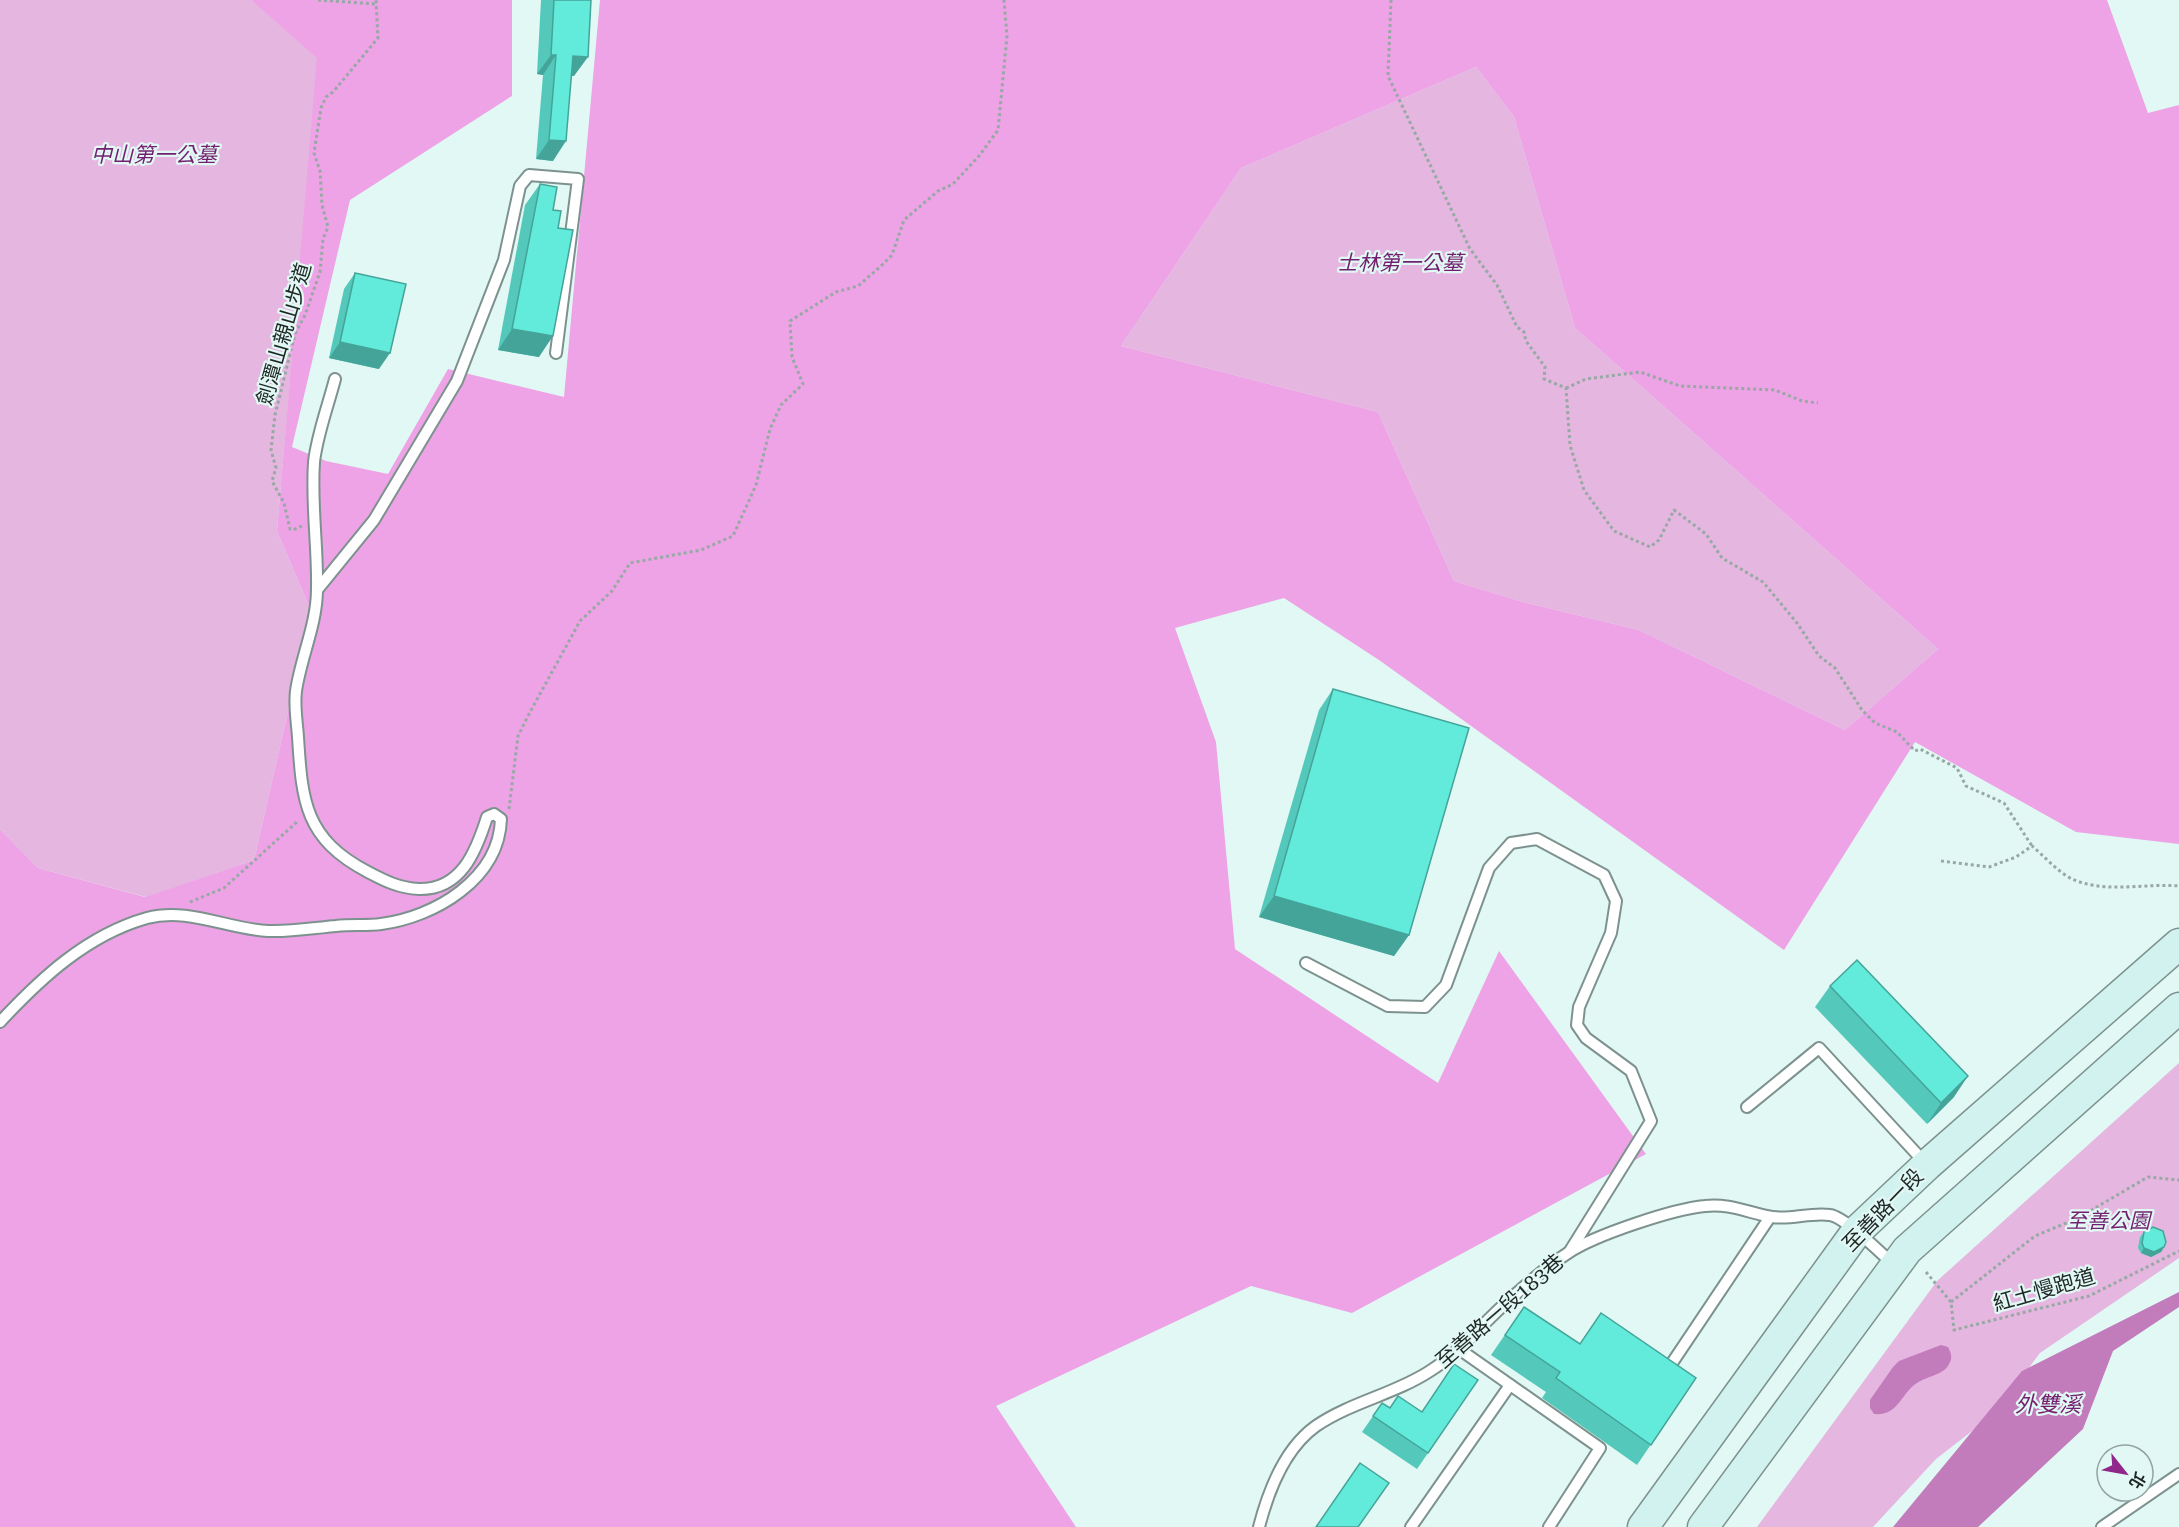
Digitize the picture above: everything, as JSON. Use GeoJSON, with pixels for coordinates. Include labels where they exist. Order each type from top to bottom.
{"type":"FeatureCollection","features":[{"type":"Feature","properties":{"kind":"main road","name":"至善路一段"},"geometry":{"type":"LineString","coordinates":[[1643,1527],[1857,1231],[1927,1165],[2179,944]]}},
{"type":"Feature","properties":{"kind":"main road"},"geometry":{"type":"LineString","coordinates":[[1703,1527],[1907,1250],[2179,1008]]}},
{"type":"Feature","properties":{"kind":"lane"},"geometry":{"type":"LineString","coordinates":[[317,590],[374,520],[457,381],[504,260],[520,186],[529,174],[578,179],[556,353]]}},
{"type":"Feature","properties":{"kind":"lane"},"geometry":{"type":"LineString","coordinates":[[0,1022],[27,992],[70,955],[117,929],[148,918],[176,914],[267,931],[358,923],[380,925],[431,911],[454,897],[475,878],[495,850],[501,834],[501,819],[494,814],[487,817],[466,865],[449,884],[433,889],[412,889],[389,883],[352,863],[323,839],[308,812],[302,784],[296,695],[303,653],[313,624],[317,590],[312,523],[314,460],[334,379]]}},
{"type":"Feature","properties":{"kind":"lane"},"geometry":{"type":"LineString","coordinates":[[1306,963],[1388,1006],[1425,1007],[1446,985],[1489,868],[1511,843],[1537,840],[1604,875],[1616,901],[1611,933],[1579,1007],[1577,1025],[1586,1038],[1631,1071],[1651,1121],[1570,1251]]}},
{"type":"Feature","properties":{"kind":"lane"},"geometry":{"type":"LineString","coordinates":[[1747,1107],[1819,1048],[1927,1165]]}},
{"type":"Feature","properties":{"kind":"lane","name":"至善路一段183巷"},"geometry":{"type":"LineString","coordinates":[[1259,1527],[1264,1507],[1284,1464],[1295,1445],[1316,1426],[1430,1371],[1459,1349],[1532,1279],[1570,1251],[1652,1219],[1706,1205],[1741,1208],[1770,1217],[1832,1215],[1857,1231],[1894,1265]]}},
{"type":"Feature","properties":{"kind":"lane"},"geometry":{"type":"LineString","coordinates":[[1668,1369],[1770,1217]]}},
{"type":"Feature","properties":{"kind":"lane"},"geometry":{"type":"LineString","coordinates":[[1459,1349],[1600,1448],[1549,1527]]}},
{"type":"Feature","properties":{"kind":"lane"},"geometry":{"type":"LineString","coordinates":[[1411,1527],[1510,1385]]}},
{"type":"Feature","properties":{"kind":"lane"},"geometry":{"type":"LineString","coordinates":[[2102,1527],[2179,1474]]}},
{"type":"Feature","properties":{"kind":"path"},"geometry":{"type":"LineString","coordinates":[[318,0],[376,2]]}},
{"type":"Feature","properties":{"kind":"path"},"geometry":{"type":"LineString","coordinates":[[501,819],[508,812],[518,736],[580,621],[612,591],[630,563],[701,550],[733,536],[756,485],[770,429],[781,405],[802,384],[792,357],[790,321],[836,292],[858,286],[881,266],[892,255],[904,220],[938,191],[953,184],[980,156],[998,129],[1007,36],[1004,0]]}},
{"type":"Feature","properties":{"kind":"path"},"geometry":{"type":"LineString","coordinates":[[1391,0],[1388,76],[1470,249],[1497,285],[1517,327],[1524,332],[1526,341],[1545,367],[1544,379],[1566,388],[1586,378],[1640,372],[1680,386],[1774,390],[1802,401],[1818,403]]}},
{"type":"Feature","properties":{"kind":"path","name":"劍潭山親山步道"},"geometry":{"type":"LineString","coordinates":[[312,523],[290,529],[284,503],[272,481],[276,468],[271,450],[275,415],[295,334],[305,315],[320,272],[323,239],[328,227],[322,205],[320,171],[314,153],[321,108],[326,97],[333,92],[378,38],[376,2]]}},
{"type":"Feature","properties":{"kind":"path"},"geometry":{"type":"LineString","coordinates":[[1566,388],[1570,445],[1584,490],[1614,531],[1650,547],[1659,540],[1674,510],[1706,534],[1722,558],[1763,582],[1797,623],[1819,656],[1835,668],[1862,710],[1875,723],[1897,732],[1915,751],[1920,749],[1957,768],[1966,786],[2004,803],[2032,846],[2072,879],[2115,888],[2155,884],[2179,886]]}},
{"type":"Feature","properties":{"kind":"path"},"geometry":{"type":"LineString","coordinates":[[176,914],[179,906],[224,888],[308,812]]}},
{"type":"Feature","properties":{"kind":"path"},"geometry":{"type":"LineString","coordinates":[[1941,861],[1989,867],[2016,857],[2032,846]]}},
{"type":"Feature","properties":{"kind":"path"},"geometry":{"type":"LineString","coordinates":[[1926,1272],[1951,1302],[2035,1236],[2078,1218],[2148,1177],[2179,1180]]}},
{"type":"Feature","properties":{"kind":"path","name":"紅土慢跑道"},"geometry":{"type":"LineString","coordinates":[[1951,1302],[1954,1330],[1982,1324],[2089,1296],[2179,1251]]}},
{"type":"Feature","properties":{"kind":"green space","name":"中山第一公墓"},"geometry":{"type":"Polygon","coordinates":[[[0,0],[251,0],[318,58],[277,531],[311,611],[254,860],[146,897],[38,868],[0,829],[0,0]]]}},
{"type":"Feature","properties":{"kind":"green space","name":"士林第一公墓"},"geometry":{"type":"Polygon","coordinates":[[[1476,67],[1514,117],[1575,328],[1938,649],[1845,730],[1639,630],[1523,602],[1454,581],[1378,412],[1121,346],[1241,168],[1476,67]]]}},
{"type":"Feature","properties":{"kind":"green space","name":"至善公園"},"geometry":{"type":"Polygon","coordinates":[[[2179,1063],[2179,1258],[2040,1353],[1994,1414],[1936,1459],[1873,1527],[1757,1527],[1937,1281],[2179,1063]]]}},
{"type":"Feature","properties":{"kind":"shaded area"},"geometry":{"type":"Polygon","coordinates":[[[251,0],[512,0],[512,96],[350,200],[292,447],[326,461],[388,474],[448,369],[564,397],[600,0],[2107,0],[2148,113],[2179,105],[2179,844],[2076,832],[1915,742],[1784,950],[1379,660],[1284,598],[1175,628],[1216,742],[1235,949],[1438,1083],[1499,951],[1646,1154],[1352,1313],[1251,1286],[996,1406],[1076,1527],[0,1527],[0,829],[38,868],[145,897],[254,860],[311,611],[277,531],[317,58],[251,0]],[[1476,67],[1241,168],[1121,346],[1378,412],[1454,581],[1523,602],[1639,630],[1845,730],[1938,649],[1575,328],[1514,117],[1476,67]]]}},
{"type":"Feature","properties":{"kind":"water","name":"外雙溪"},"geometry":{"type":"Polygon","coordinates":[[[2179,1292],[2179,1307],[2113,1351],[2083,1429],[1978,1527],[1893,1527],[2022,1371],[2179,1292]]]}},
{"type":"Feature","properties":{"kind":"water"},"geometry":{"type":"Polygon","coordinates":[[[1941,1345],[1948,1347],[1951,1353],[1951,1360],[1947,1368],[1917,1383],[1889,1412],[1874,1414],[1870,1408],[1870,1400],[1893,1367],[1899,1361],[1941,1345]]]}},
{"type":"Feature","properties":{"kind":"building"},"geometry":{"type":"Polygon","coordinates":[[[554,0],[591,0],[588,57],[573,56],[566,141],[549,140],[556,55],[551,55],[554,0]]]}},
{"type":"Feature","properties":{"kind":"building"},"geometry":{"type":"Polygon","coordinates":[[[540,184],[557,187],[553,210],[561,211],[558,228],[573,230],[553,336],[512,329],[540,184]]]}},
{"type":"Feature","properties":{"kind":"building"},"geometry":{"type":"Polygon","coordinates":[[[355,273],[406,284],[390,353],[340,342],[355,273]]]}},
{"type":"Feature","properties":{"kind":"building"},"geometry":{"type":"Polygon","coordinates":[[[1333,689],[1469,728],[1409,935],[1274,896],[1333,689]]]}},
{"type":"Feature","properties":{"kind":"building"},"geometry":{"type":"Polygon","coordinates":[[[1857,960],[1968,1076],[1941,1103],[1830,986],[1857,960]]]}},
{"type":"Feature","properties":{"kind":"building"},"geometry":{"type":"Polygon","coordinates":[[[2153,1227],[2163,1231],[2166,1242],[2164,1247],[2154,1252],[2144,1248],[2142,1243],[2144,1232],[2153,1227]]]}},
{"type":"Feature","properties":{"kind":"building"},"geometry":{"type":"Polygon","coordinates":[[[1524,1307],[1580,1344],[1601,1313],[1696,1378],[1651,1445],[1556,1378],[1560,1372],[1505,1335],[1524,1307]]]}},
{"type":"Feature","properties":{"kind":"building"},"geometry":{"type":"Polygon","coordinates":[[[1454,1364],[1478,1380],[1428,1453],[1373,1416],[1382,1403],[1390,1408],[1398,1396],[1422,1412],[1454,1364]]]}},
{"type":"Feature","properties":{"kind":"building"},"geometry":{"type":"Polygon","coordinates":[[[1360,1463],[1389,1483],[1358,1527],[1316,1527],[1360,1463]]]}}]}
